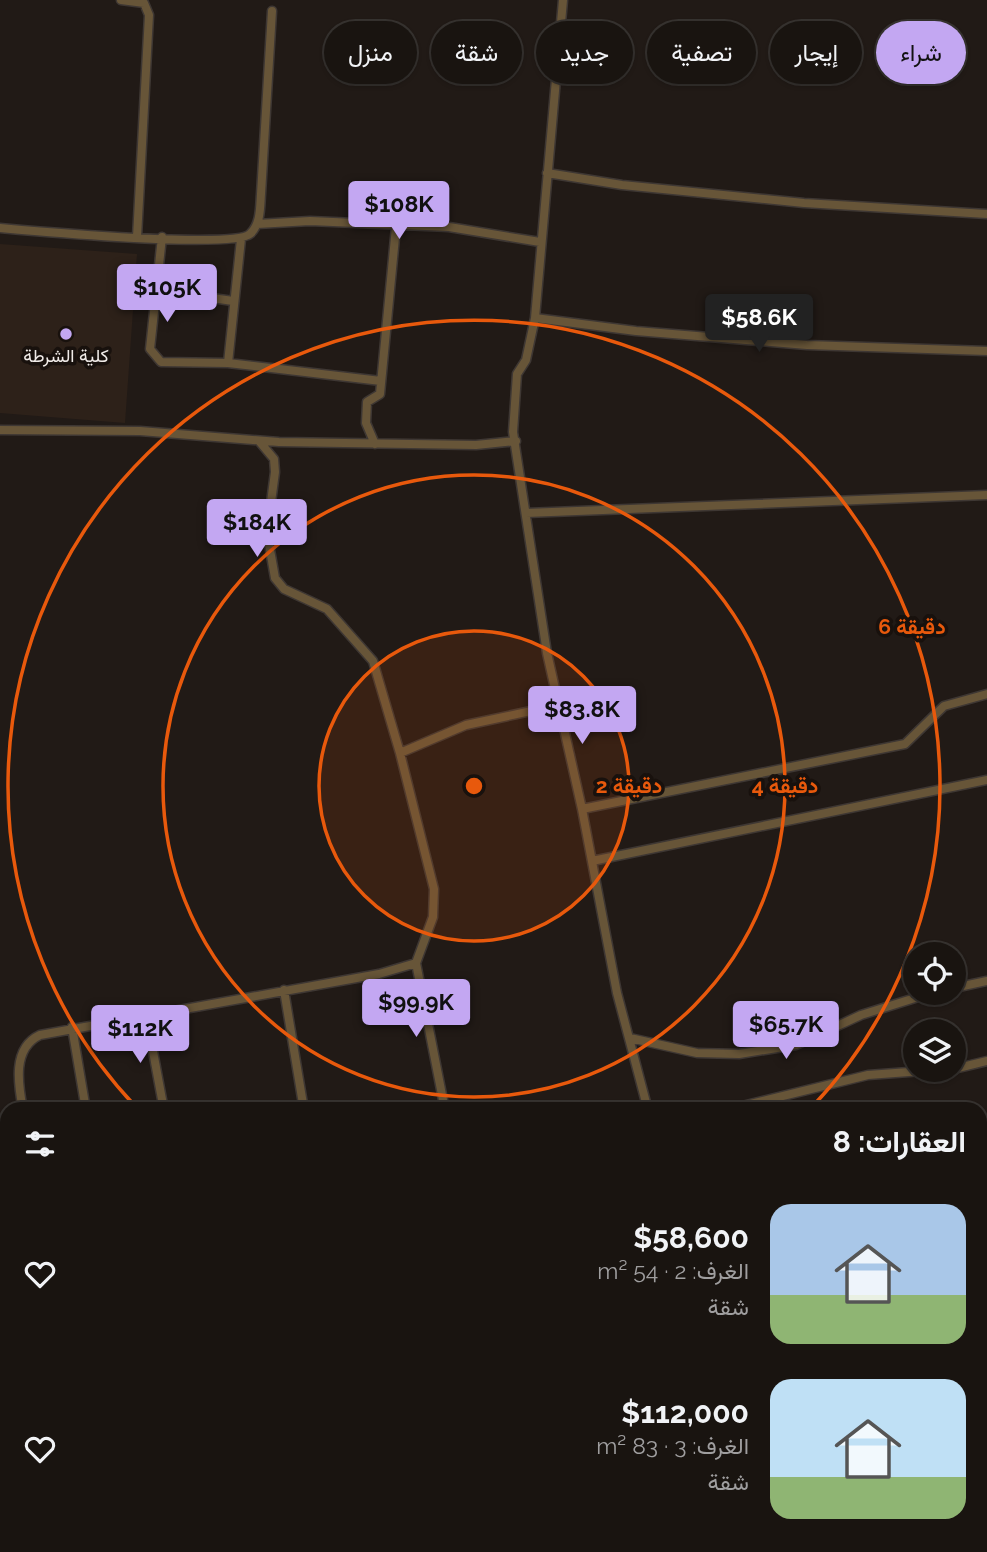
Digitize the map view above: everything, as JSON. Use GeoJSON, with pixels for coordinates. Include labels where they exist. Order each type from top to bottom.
{"type":"FeatureCollection","features":[{"type":"Feature","properties":{"kind":"street"},"geometry":{"type":"LineString","coordinates":[[121,0],[144,4],[149,15],[137,237]]}},
{"type":"Feature","properties":{"kind":"street"},"geometry":{"type":"LineString","coordinates":[[564,0],[535,318],[526,360],[517,374],[512,424],[547,653],[582,809],[617,993],[646,1102]]}},
{"type":"Feature","properties":{"kind":"street"},"geometry":{"type":"LineString","coordinates":[[257,224],[272,11]]}},
{"type":"Feature","properties":{"kind":"street"},"geometry":{"type":"LineString","coordinates":[[547,173],[697,193],[987,214]]}},
{"type":"Feature","properties":{"kind":"street"},"geometry":{"type":"LineString","coordinates":[[228,363],[241,239],[257,224],[310,221],[449,227],[540,242]]}},
{"type":"Feature","properties":{"kind":"street"},"geometry":{"type":"LineString","coordinates":[[375,444],[366,423],[366,402],[372,396],[380,394],[396,226]]}},
{"type":"Feature","properties":{"kind":"street"},"geometry":{"type":"LineString","coordinates":[[0,228],[137,237],[241,239]]}},
{"type":"Feature","properties":{"kind":"street"},"geometry":{"type":"LineString","coordinates":[[162,237],[150,349],[160,362],[228,363],[381,382]]}},
{"type":"Feature","properties":{"kind":"street"},"geometry":{"type":"LineString","coordinates":[[156,290],[233,301]]}},
{"type":"Feature","properties":{"kind":"street"},"geometry":{"type":"LineString","coordinates":[[535,318],[636,331],[807,345],[987,351]]}},
{"type":"Feature","properties":{"kind":"street"},"geometry":{"type":"LineString","coordinates":[[0,430],[140,431],[259,442],[504,444],[516,441]]}},
{"type":"Feature","properties":{"kind":"street"},"geometry":{"type":"LineString","coordinates":[[259,442],[274,459]]}},
{"type":"Feature","properties":{"kind":"street"},"geometry":{"type":"LineString","coordinates":[[283,442],[274,459],[275,472],[267,533],[275,578],[284,589],[327,609],[373,662],[400,753],[434,889],[433,917],[416,963],[442,1102]]}},
{"type":"Feature","properties":{"kind":"street"},"geometry":{"type":"LineString","coordinates":[[526,513],[987,495]]}},
{"type":"Feature","properties":{"kind":"street"},"geometry":{"type":"LineString","coordinates":[[582,809],[905,744],[944,706],[987,694]]}},
{"type":"Feature","properties":{"kind":"street"},"geometry":{"type":"LineString","coordinates":[[400,753],[466,725],[559,705]]}},
{"type":"Feature","properties":{"kind":"street"},"geometry":{"type":"LineString","coordinates":[[592,862],[987,780]]}},
{"type":"Feature","properties":{"kind":"street"},"geometry":{"type":"LineString","coordinates":[[22,1102],[18,1071],[27,1045],[40,1035],[72,1027],[379,974],[416,963]]}},
{"type":"Feature","properties":{"kind":"street"},"geometry":{"type":"LineString","coordinates":[[966,985],[987,981]]}},
{"type":"Feature","properties":{"kind":"street"},"geometry":{"type":"LineString","coordinates":[[284,990],[303,1102]]}},
{"type":"Feature","properties":{"kind":"street"},"geometry":{"type":"LineString","coordinates":[[631,1038],[696,1054],[739,1054],[771,1050],[824,1035],[886,1005],[903,1000]]}},
{"type":"Feature","properties":{"kind":"street"},"geometry":{"type":"LineString","coordinates":[[146,1014],[162,1102]]}},
{"type":"Feature","properties":{"kind":"street"},"geometry":{"type":"LineString","coordinates":[[72,1027],[85,1102]]}},
{"type":"Feature","properties":{"kind":"street"},"geometry":{"type":"LineString","coordinates":[[966,1066],[987,1061]]}},
{"type":"Feature","properties":{"kind":"street"},"geometry":{"type":"LineString","coordinates":[[758,1102],[868,1075],[903,1072]]}},
{"type":"Feature","properties":{"kind":"shaded area","name":"كلية الشرطة"},"geometry":{"type":"Polygon","coordinates":[[[0,244],[137,254],[125,423],[0,413],[0,244]]]}},
{"type":"Feature","properties":{"kind":"place","name":"كلية الشرطة"},"geometry":{"type":"Point","coordinates":[66,334]}}]}
